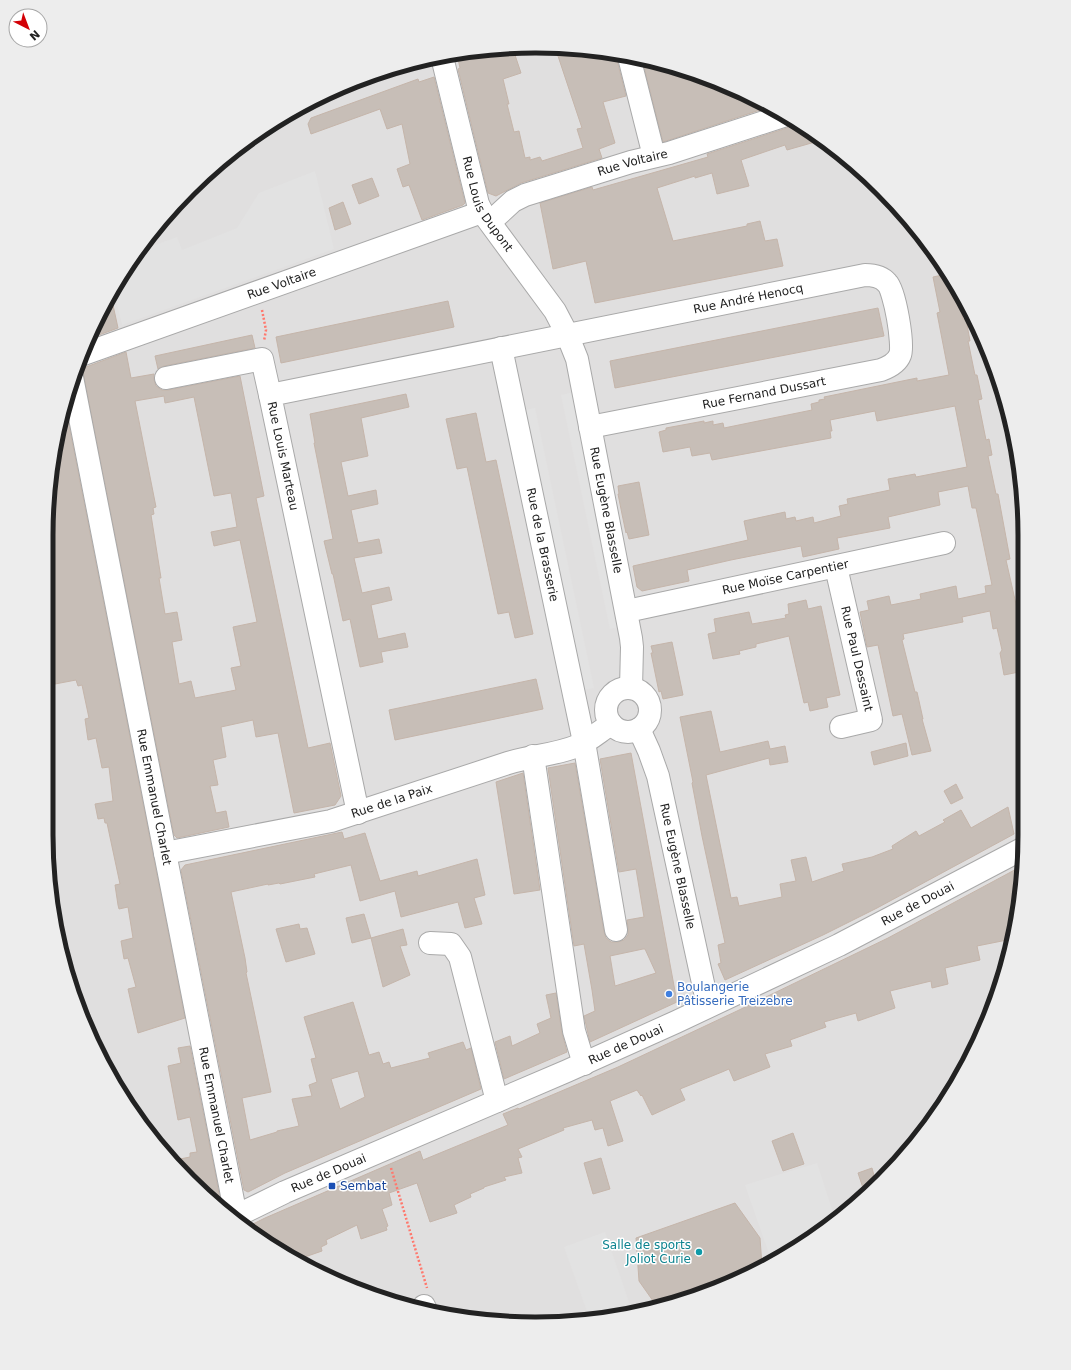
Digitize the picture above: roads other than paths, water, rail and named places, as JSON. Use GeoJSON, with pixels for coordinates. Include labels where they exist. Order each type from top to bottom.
{"type":"FeatureCollection","features":[{"type":"Feature","properties":{"kind":"street","name":"Rue Louis Dupont"},"geometry":{"type":"LineString","coordinates":[[443,62],[477,199],[486,217],[554,311],[567,334]]}},
{"type":"Feature","properties":{"kind":"street"},"geometry":{"type":"LineString","coordinates":[[630,62],[654,156]]}},
{"type":"Feature","properties":{"kind":"street","name":"Rue Voltaire"},"geometry":{"type":"LineString","coordinates":[[90,352],[258,292],[486,217],[513,201],[525,196],[631,162],[669,153],[777,118]]}},
{"type":"Feature","properties":{"kind":"street","name":"Rue André Henocq"},"geometry":{"type":"LineString","coordinates":[[567,334],[865,275],[873,275],[887,282],[894,297],[898,322]]}},
{"type":"Feature","properties":{"kind":"street","name":"Rue Fernand Dussart"},"geometry":{"type":"LineString","coordinates":[[590,427],[881,370],[889,367],[900,357],[902,344],[898,322]]}},
{"type":"Feature","properties":{"kind":"street","name":"Rue Louis Marteau"},"geometry":{"type":"LineString","coordinates":[[358,813],[270,395],[567,334]]}},
{"type":"Feature","properties":{"kind":"street","name":"Rue Eugène Blasselle"},"geometry":{"type":"LineString","coordinates":[[567,334],[577,359],[627,611],[632,646],[631,688]]}},
{"type":"Feature","properties":{"kind":"street","name":"Rue de la Brasserie"},"geometry":{"type":"LineString","coordinates":[[501,348],[584,742],[616,930]]}},
{"type":"Feature","properties":{"kind":"street"},"geometry":{"type":"LineString","coordinates":[[166,378],[262,359],[270,395]]}},
{"type":"Feature","properties":{"kind":"street","name":"Rue Emmanuel Charlet"},"geometry":{"type":"LineString","coordinates":[[75,392],[235,1211]]}},
{"type":"Feature","properties":{"kind":"street","name":"Rue Moïse Carpentier"},"geometry":{"type":"LineString","coordinates":[[627,611],[944,543]]}},
{"type":"Feature","properties":{"kind":"street","name":"Rue Paul Dessaint"},"geometry":{"type":"LineString","coordinates":[[836,567],[871,720],[841,727]]}},
{"type":"Feature","properties":{"kind":"street"},"geometry":{"type":"LineString","coordinates":[[631,688],[644,694],[650,707],[650,715],[647,722],[639,729],[632,732],[624,732],[611,724],[606,714],[606,706],[613,693],[620,689],[631,688]]}},
{"type":"Feature","properties":{"kind":"street","name":"Rue de la Paix"},"geometry":{"type":"LineString","coordinates":[[165,853],[330,821],[358,813],[508,763],[567,749],[584,742],[611,724]]}},
{"type":"Feature","properties":{"kind":"street","name":"Rue Eugène Blasselle"},"geometry":{"type":"LineString","coordinates":[[639,729],[658,776],[708,1006]]}},
{"type":"Feature","properties":{"kind":"street"},"geometry":{"type":"LineString","coordinates":[[534,756],[574,1031],[584,1064]]}},
{"type":"Feature","properties":{"kind":"street","name":"Rue de Douai"},"geometry":{"type":"LineString","coordinates":[[239,1215],[285,1192],[584,1064],[839,945],[1018,849]]}},
{"type":"Feature","properties":{"kind":"street"},"geometry":{"type":"LineString","coordinates":[[430,943],[451,944],[460,956],[498,1101]]}},
{"type":"Feature","properties":{"kind":"place","name":"Boulangerie Pâtisserie Treizebre"},"geometry":{"type":"Point","coordinates":[669,994]}},
{"type":"Feature","properties":{"kind":"place","name":"Sembat"},"geometry":{"type":"Point","coordinates":[332,1186]}},
{"type":"Feature","properties":{"kind":"place","name":"Salle de sports Joliot Curie"},"geometry":{"type":"Point","coordinates":[699,1252]}}]}
